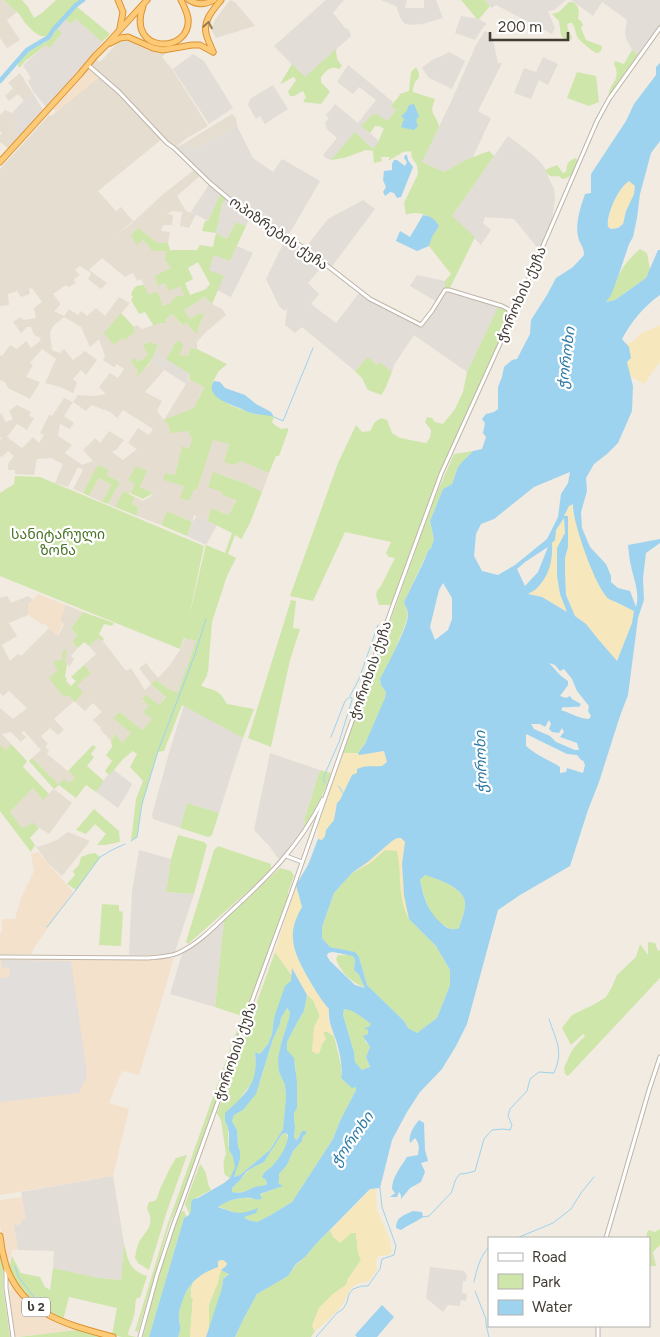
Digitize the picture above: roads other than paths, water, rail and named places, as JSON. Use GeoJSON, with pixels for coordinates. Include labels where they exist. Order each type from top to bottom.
{"type":"FeatureCollection","features":[{"type":"Feature","properties":{"kind":"highway"},"geometry":{"type":"LineString","coordinates":[[118,0],[122,6],[122,19],[119,30]]}},
{"type":"Feature","properties":{"kind":"highway"},"geometry":{"type":"LineString","coordinates":[[146,2],[140,18],[140,24],[143,33],[148,39],[160,45],[176,41],[184,35],[188,26],[187,14],[181,0]]}},
{"type":"Feature","properties":{"kind":"highway"},"geometry":{"type":"LineString","coordinates":[[188,0],[202,4],[214,0]]}},
{"type":"Feature","properties":{"kind":"highway"},"geometry":{"type":"LineString","coordinates":[[107,44],[120,38],[128,38],[163,50],[200,45],[213,52],[206,32],[206,24],[209,16],[222,0]]}},
{"type":"Feature","properties":{"kind":"highway"},"geometry":{"type":"LineString","coordinates":[[0,162],[146,2]]}},
{"type":"Feature","properties":{"kind":"highway","name":"ს 2"},"geometry":{"type":"LineString","coordinates":[[0,1236],[6,1266],[13,1282],[30,1303],[46,1314],[68,1324],[112,1337]]}},
{"type":"Feature","properties":{"kind":"street","name":"ჭოროხის ქუჩა"},"geometry":{"type":"LineString","coordinates":[[140,1337],[172,1226],[225,1082],[244,1020],[441,474],[597,121],[609,99],[660,28]]}},
{"type":"Feature","properties":{"kind":"street","name":"ოპიზრების ქუჩა"},"geometry":{"type":"LineString","coordinates":[[88,64],[120,92],[167,143],[225,196],[242,210],[307,250],[370,299],[420,324],[432,311],[445,290],[502,306],[508,309],[512,315]]}},
{"type":"Feature","properties":{"kind":"street"},"geometry":{"type":"LineString","coordinates":[[0,957],[148,958],[176,954],[207,934],[259,886],[286,856],[305,830],[330,785]]}},
{"type":"Feature","properties":{"kind":"street"},"geometry":{"type":"LineString","coordinates":[[286,856],[302,862]]}},
{"type":"Feature","properties":{"kind":"street"},"geometry":{"type":"LineString","coordinates":[[606,1237],[660,1058]]}},
{"type":"Feature","properties":{"kind":"street"},"geometry":{"type":"LineString","coordinates":[[6,1266],[6,1288],[13,1337]]}},
{"type":"Feature","properties":{"kind":"water","name":"ჭოროხი"},"geometry":{"type":"Polygon","coordinates":[[[660,63],[660,141],[651,153],[640,194],[633,237],[611,295],[606,302],[615,300],[646,278],[658,250],[660,250],[660,295],[638,315],[622,339],[629,347],[631,358],[627,362],[633,386],[632,411],[618,443],[594,464],[586,478],[587,491],[581,512],[582,528],[590,547],[606,564],[611,576],[611,582],[618,588],[630,591],[636,607],[637,592],[628,545],[660,539],[660,543],[646,553],[643,578],[644,600],[638,618],[628,695],[570,866],[498,910],[467,1024],[442,1069],[420,1092],[392,1140],[380,1188],[370,1189],[296,1264],[288,1276],[257,1294],[235,1337],[206,1337],[222,1288],[223,1279],[229,1274],[221,1270],[227,1263],[223,1260],[218,1261],[218,1267],[195,1280],[184,1295],[179,1311],[180,1330],[178,1337],[149,1337],[184,1218],[190,1212],[191,1202],[193,1199],[224,1183],[230,1178],[235,1167],[229,1150],[229,1133],[225,1121],[225,1113],[245,1094],[253,1080],[256,1063],[255,1052],[260,1054],[268,1044],[272,1034],[274,1018],[285,986],[291,981],[292,968],[307,995],[304,1011],[287,1042],[287,1050],[294,1058],[297,1083],[294,1138],[297,1140],[302,1131],[306,1131],[306,1134],[293,1151],[287,1165],[279,1174],[278,1183],[283,1186],[260,1194],[262,1199],[237,1199],[218,1207],[238,1213],[258,1208],[256,1213],[244,1217],[257,1222],[292,1202],[333,1139],[356,1090],[356,1087],[352,1088],[341,1078],[340,1056],[330,1022],[329,1009],[307,976],[295,950],[293,942],[294,926],[302,907],[296,885],[308,865],[318,839],[322,840],[326,830],[334,820],[337,803],[352,775],[357,773],[357,769],[382,766],[387,762],[384,751],[359,755],[358,753],[365,744],[385,698],[386,692],[381,685],[380,679],[405,627],[408,612],[404,602],[434,539],[430,521],[443,489],[452,484],[458,467],[473,451],[482,449],[486,437],[483,433],[485,423],[482,419],[486,414],[498,409],[498,387],[504,367],[512,360],[517,359],[530,334],[531,320],[556,278],[573,267],[584,255],[577,226],[585,194],[591,193],[591,174],[626,121],[634,104],[656,75],[656,67],[660,63]],[[629,181],[617,195],[609,216],[608,227],[611,229],[618,228],[623,224],[635,186],[629,181]],[[570,472],[534,487],[494,519],[481,524],[476,534],[474,556],[482,571],[498,575],[515,565],[547,539],[558,517],[561,494],[568,483],[570,472]],[[573,504],[569,506],[564,516],[568,516],[568,547],[565,558],[566,595],[575,616],[586,624],[617,661],[632,623],[634,611],[609,599],[604,593],[586,554],[576,525],[573,504]],[[564,518],[556,530],[555,540],[552,543],[552,555],[548,572],[537,588],[528,594],[542,597],[567,612],[560,594],[557,576],[557,548],[565,533],[564,518]],[[548,547],[517,569],[525,586],[538,572],[548,547]],[[443,583],[439,590],[430,627],[435,640],[448,630],[452,619],[452,598],[443,583]],[[549,663],[568,681],[568,685],[560,696],[566,698],[570,696],[581,704],[579,707],[563,707],[561,710],[589,719],[591,716],[588,711],[589,706],[577,691],[572,679],[564,669],[560,671],[555,665],[549,663]],[[549,720],[545,727],[540,724],[531,724],[534,729],[550,736],[556,742],[579,750],[577,743],[560,737],[564,732],[562,728],[559,733],[552,732],[549,729],[551,724],[549,720]],[[526,734],[526,746],[560,767],[560,773],[566,772],[567,768],[583,773],[585,765],[583,760],[577,755],[567,754],[526,734]],[[397,838],[352,873],[334,893],[322,927],[322,938],[330,947],[355,952],[359,957],[367,985],[404,1021],[408,1028],[417,1033],[437,1018],[450,985],[450,970],[436,946],[409,919],[404,895],[402,864],[405,842],[401,838],[397,838]],[[425,875],[420,880],[429,908],[441,923],[449,928],[459,928],[465,908],[464,899],[456,889],[425,875]],[[333,952],[328,953],[327,956],[355,985],[365,988],[359,975],[354,970],[355,960],[353,956],[333,952]],[[287,1008],[273,1039],[256,1094],[243,1110],[234,1115],[232,1121],[237,1130],[240,1151],[240,1159],[234,1177],[240,1175],[270,1150],[283,1129],[286,1097],[285,1085],[279,1072],[278,1059],[289,1018],[290,1012],[287,1008]],[[344,1009],[343,1015],[354,1052],[355,1062],[362,1070],[370,1067],[366,1057],[370,1047],[363,1036],[368,1034],[368,1030],[364,1028],[369,1027],[371,1024],[355,1013],[344,1009]],[[286,1133],[282,1134],[264,1162],[252,1168],[232,1188],[232,1192],[243,1192],[267,1184],[266,1180],[262,1177],[265,1171],[281,1155],[287,1143],[288,1135],[286,1133]]]}},
{"type":"Feature","properties":{"kind":"water"},"geometry":{"type":"Polygon","coordinates":[[[414,104],[419,116],[416,120],[418,126],[414,130],[401,127],[404,119],[401,116],[406,112],[409,105],[414,104]]]}},
{"type":"Feature","properties":{"kind":"water"},"geometry":{"type":"Polygon","coordinates":[[[407,155],[413,167],[401,197],[397,198],[394,193],[390,192],[385,196],[383,192],[386,187],[383,180],[384,171],[392,170],[394,160],[405,166],[407,162],[404,158],[407,155]]]}},
{"type":"Feature","properties":{"kind":"water"},"geometry":{"type":"Polygon","coordinates":[[[423,215],[432,218],[439,226],[429,246],[417,251],[396,241],[400,231],[410,237],[423,215]]]}},
{"type":"Feature","properties":{"kind":"water"},"geometry":{"type":"Polygon","coordinates":[[[214,381],[220,382],[225,388],[245,395],[256,404],[271,412],[274,417],[250,413],[219,399],[212,391],[214,381]]]}},
{"type":"Feature","properties":{"kind":"water"},"geometry":{"type":"Polygon","coordinates":[[[419,1120],[424,1123],[425,1150],[428,1161],[421,1163],[425,1172],[421,1182],[410,1188],[401,1199],[399,1192],[397,1197],[390,1197],[395,1193],[392,1185],[395,1176],[407,1157],[418,1155],[419,1146],[417,1140],[415,1138],[410,1143],[410,1137],[419,1120]]]}},
{"type":"Feature","properties":{"kind":"water"},"geometry":{"type":"Polygon","coordinates":[[[413,1211],[422,1212],[423,1217],[401,1230],[396,1228],[399,1219],[413,1211]]]}},
{"type":"Feature","properties":{"kind":"water"},"geometry":{"type":"Polygon","coordinates":[[[382,1305],[394,1317],[377,1337],[357,1337],[355,1335],[382,1305]]]}},
{"type":"Feature","properties":{"kind":"waterway"},"geometry":{"type":"LineString","coordinates":[[0,81],[27,50],[49,37],[53,30],[83,0]]}},
{"type":"Feature","properties":{"kind":"waterway"},"geometry":{"type":"LineString","coordinates":[[274,417],[283,421],[313,348]]}},
{"type":"Feature","properties":{"kind":"waterway"},"geometry":{"type":"LineString","coordinates":[[131,841],[137,837],[142,804],[158,751],[194,657],[206,619]]}},
{"type":"Feature","properties":{"kind":"waterway"},"geometry":{"type":"LineString","coordinates":[[350,696],[359,679],[378,625]]}},
{"type":"Feature","properties":{"kind":"waterway"},"geometry":{"type":"LineString","coordinates":[[325,783],[324,776],[339,742],[352,698],[350,697],[345,701],[331,737]]}},
{"type":"Feature","properties":{"kind":"waterway"},"geometry":{"type":"LineString","coordinates":[[338,786],[343,793]]}},
{"type":"Feature","properties":{"kind":"waterway"},"geometry":{"type":"LineString","coordinates":[[47,927],[100,857],[125,844]]}},
{"type":"Feature","properties":{"kind":"waterway"},"geometry":{"type":"LineString","coordinates":[[423,1217],[429,1216],[451,1193],[455,1181],[460,1174],[475,1171],[484,1139],[492,1130],[510,1130],[512,1125],[508,1116],[510,1109],[527,1091],[530,1079],[539,1072],[554,1073],[559,1052],[549,1019]]}},
{"type":"Feature","properties":{"kind":"waterway"},"geometry":{"type":"LineString","coordinates":[[519,1237],[553,1223],[571,1209],[594,1177]]}},
{"type":"Feature","properties":{"kind":"waterway"},"geometry":{"type":"LineString","coordinates":[[316,1337],[337,1313],[343,1309],[353,1289],[368,1286],[380,1269],[382,1259],[394,1255],[396,1246],[382,1207],[380,1188]]}},
{"type":"Feature","properties":{"kind":"waterway"},"geometry":{"type":"LineString","coordinates":[[474,1282],[481,1259],[488,1248]]}},
{"type":"Feature","properties":{"kind":"waterway"},"geometry":{"type":"LineString","coordinates":[[15,1266],[18,1276],[33,1296],[32,1299]]}},
{"type":"Feature","properties":{"kind":"waterway"},"geometry":{"type":"LineString","coordinates":[[475,1291],[486,1319],[489,1337]]}},
{"type":"Feature","properties":{"kind":"park label","name":"სანიტარული ზონა"},"geometry":{"type":"Point","coordinates":[58,542]}}]}
